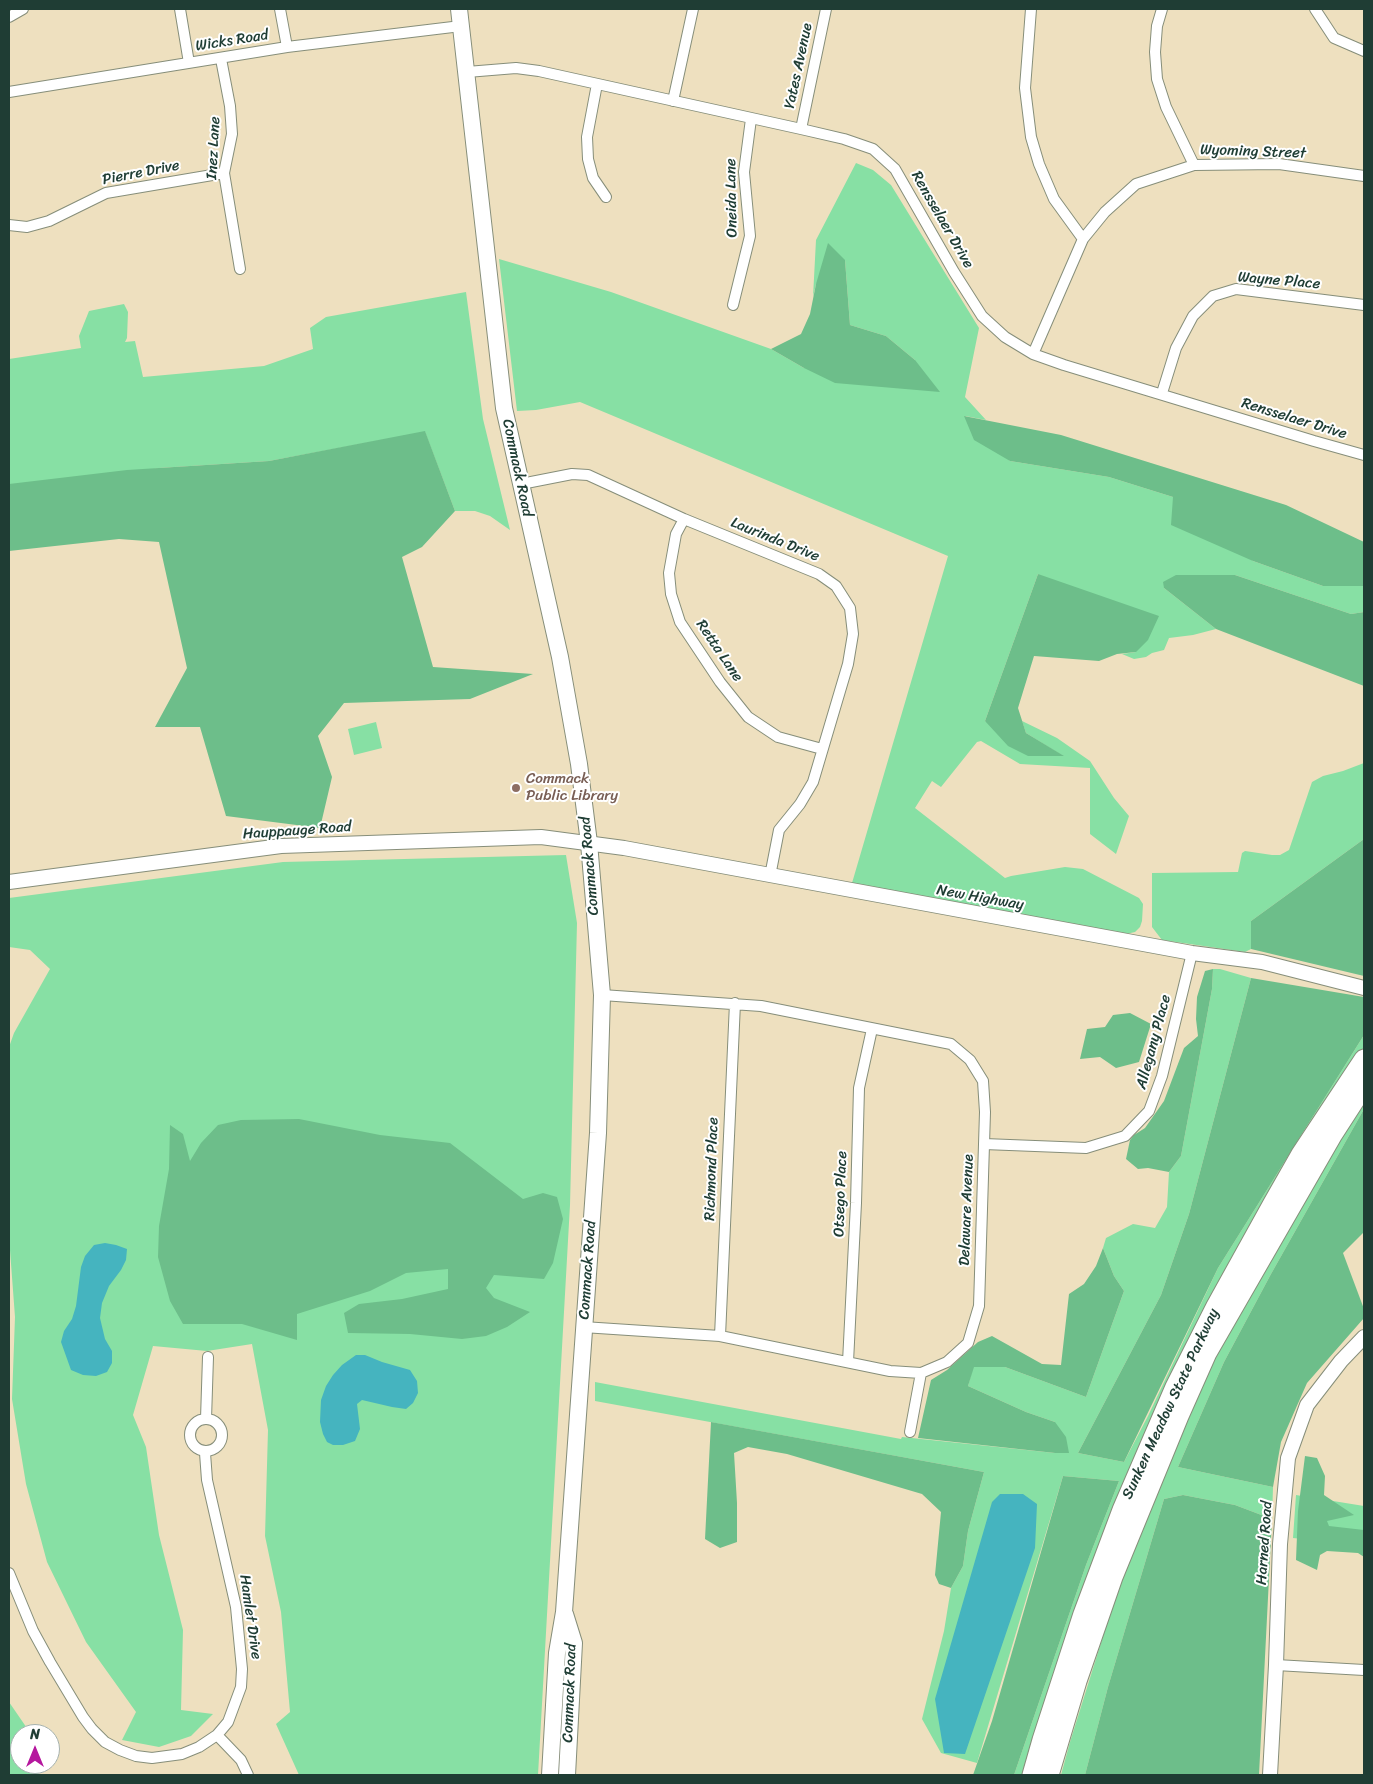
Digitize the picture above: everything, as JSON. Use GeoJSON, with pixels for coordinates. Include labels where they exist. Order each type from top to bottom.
{"type":"FeatureCollection","features":[{"type":"Feature","properties":{"kind":"highway","name":"Sunken Meadow State Parkway"},"geometry":{"type":"LineString","coordinates":[[1032,1775],[1083,1614],[1122,1510],[1175,1387],[1216,1306],[1273,1202],[1301,1154],[1364,1060]]}},
{"type":"Feature","properties":{"kind":"highway","name":"Sunken Meadow State Parkway"},"geometry":{"type":"LineString","coordinates":[[1049,1775],[1076,1681],[1112,1577],[1187,1398],[1212,1345],[1333,1134],[1364,1086]]}},
{"type":"Feature","properties":{"kind":"main road","name":"Commack Road"},"geometry":{"type":"LineString","coordinates":[[459,9],[504,408],[560,657],[579,764],[589,843],[602,995],[598,1133],[564,1612],[557,1652],[550,1775]]}},
{"type":"Feature","properties":{"kind":"main road","name":"Commack Road"},"geometry":{"type":"LineString","coordinates":[[564,1612],[574,1643],[568,1775]]}},
{"type":"Feature","properties":{"kind":"street"},"geometry":{"type":"LineString","coordinates":[[9,16],[23,9]]}},
{"type":"Feature","properties":{"kind":"street"},"geometry":{"type":"LineString","coordinates":[[180,9],[189,63]]}},
{"type":"Feature","properties":{"kind":"street"},"geometry":{"type":"LineString","coordinates":[[280,9],[287,47]]}},
{"type":"Feature","properties":{"kind":"street"},"geometry":{"type":"LineString","coordinates":[[673,101],[693,9]]}},
{"type":"Feature","properties":{"kind":"street","name":"Yates Avenue"},"geometry":{"type":"LineString","coordinates":[[801,129],[826,9]]}},
{"type":"Feature","properties":{"kind":"street"},"geometry":{"type":"LineString","coordinates":[[1031,9],[1025,88],[1031,138],[1039,164],[1054,199],[1083,239]]}},
{"type":"Feature","properties":{"kind":"street"},"geometry":{"type":"LineString","coordinates":[[1162,9],[1157,26],[1154,52],[1157,79],[1166,106],[1194,165]]}},
{"type":"Feature","properties":{"kind":"street"},"geometry":{"type":"LineString","coordinates":[[1315,9],[1334,38],[1364,52]]}},
{"type":"Feature","properties":{"kind":"street","name":"Wicks Road"},"geometry":{"type":"LineString","coordinates":[[9,92],[287,47],[461,26]]}},
{"type":"Feature","properties":{"kind":"street","name":"Inez Lane"},"geometry":{"type":"LineString","coordinates":[[221,59],[230,106],[232,134],[224,173],[240,269]]}},
{"type":"Feature","properties":{"kind":"street","name":"Rensselaer Drive"},"geometry":{"type":"LineString","coordinates":[[467,72],[516,68],[801,129],[844,139],[873,149],[895,169],[954,272],[982,316],[1005,337],[1033,354],[1322,444],[1364,455]]}},
{"type":"Feature","properties":{"kind":"street"},"geometry":{"type":"LineString","coordinates":[[597,84],[588,137],[588,159],[593,178],[606,196]]}},
{"type":"Feature","properties":{"kind":"street","name":"Oneida Lane"},"geometry":{"type":"LineString","coordinates":[[733,305],[750,236],[744,172],[750,119]]}},
{"type":"Feature","properties":{"kind":"street","name":"Wyoming Street"},"geometry":{"type":"LineString","coordinates":[[1033,354],[1083,239],[1105,212],[1136,184],[1194,165],[1279,164],[1364,176]]}},
{"type":"Feature","properties":{"kind":"street","name":"Pierre Drive"},"geometry":{"type":"LineString","coordinates":[[9,225],[28,227],[49,221],[106,193],[224,173]]}},
{"type":"Feature","properties":{"kind":"street","name":"Wayne Place"},"geometry":{"type":"LineString","coordinates":[[1162,394],[1176,348],[1193,316],[1213,296],[1236,289],[1364,305]]}},
{"type":"Feature","properties":{"kind":"street","name":"Laurinda Drive"},"geometry":{"type":"LineString","coordinates":[[521,484],[572,474],[588,475],[684,518],[819,574],[836,586],[850,608],[853,634],[848,664],[813,782],[800,804],[779,830],[770,876]]}},
{"type":"Feature","properties":{"kind":"street","name":"Retta Lane"},"geometry":{"type":"LineString","coordinates":[[684,518],[676,534],[669,573],[671,594],[680,622],[720,682],[748,717],[778,737],[822,750]]}},
{"type":"Feature","properties":{"kind":"street","name":"Hauppauge Road"},"geometry":{"type":"LineString","coordinates":[[9,882],[281,846],[541,837],[589,843]]}},
{"type":"Feature","properties":{"kind":"street","name":"New Highway"},"geometry":{"type":"LineString","coordinates":[[589,843],[1192,953],[1262,962],[1364,988]]}},
{"type":"Feature","properties":{"kind":"street","name":"Allegany Place"},"geometry":{"type":"LineString","coordinates":[[984,1144],[1086,1148],[1125,1136],[1149,1111],[1162,1076],[1192,953]]}},
{"type":"Feature","properties":{"kind":"street","name":"Delaware Avenue"},"geometry":{"type":"LineString","coordinates":[[583,1327],[720,1336],[890,1371],[921,1373],[947,1362],[968,1343],[979,1306],[985,1112],[983,1081],[970,1060],[951,1044],[761,1006],[602,995]]}},
{"type":"Feature","properties":{"kind":"street","name":"Richmond Place"},"geometry":{"type":"LineString","coordinates":[[720,1336],[735,1003]]}},
{"type":"Feature","properties":{"kind":"street","name":"Otsego Place"},"geometry":{"type":"LineString","coordinates":[[848,1362],[856,1203],[859,1088],[872,1029]]}},
{"type":"Feature","properties":{"kind":"street","name":"Harned Road"},"geometry":{"type":"LineString","coordinates":[[1270,1775],[1280,1544],[1288,1458],[1306,1405],[1341,1361],[1364,1337]]}},
{"type":"Feature","properties":{"kind":"street"},"geometry":{"type":"LineString","coordinates":[[206,1419],[208,1357]]}},
{"type":"Feature","properties":{"kind":"street"},"geometry":{"type":"LineString","coordinates":[[910,1432],[921,1373]]}},
{"type":"Feature","properties":{"kind":"street"},"geometry":{"type":"LineString","coordinates":[[206,1419],[220,1427],[222,1436],[220,1443],[214,1449],[205,1453],[193,1446],[190,1435],[194,1424],[206,1419]]}},
{"type":"Feature","properties":{"kind":"street","name":"Hamlet Drive"},"geometry":{"type":"LineString","coordinates":[[9,1573],[33,1631],[50,1662],[83,1716],[92,1729],[105,1742],[136,1756],[152,1758],[182,1754],[199,1747],[217,1735],[228,1722],[241,1687],[242,1669],[236,1607],[207,1480],[205,1453]]}},
{"type":"Feature","properties":{"kind":"street"},"geometry":{"type":"LineString","coordinates":[[1276,1665],[1364,1670]]}},
{"type":"Feature","properties":{"kind":"street"},"geometry":{"type":"LineString","coordinates":[[217,1735],[241,1760],[248,1775]]}},
{"type":"Feature","properties":{"kind":"green space"},"geometry":{"type":"Polygon","coordinates":[[[856,163],[873,170],[891,185],[979,328],[965,397],[986,420],[965,416],[1010,461],[1109,477],[1173,497],[1253,561],[1323,586],[1364,586],[1364,612],[1351,614],[1235,575],[1164,588],[1216,629],[1193,635],[1169,638],[1164,650],[1152,653],[1146,657],[1134,659],[1122,654],[1136,652],[1038,574],[985,721],[1063,756],[1026,733],[1022,721],[1057,738],[1090,761],[1114,798],[1129,816],[1116,854],[1090,834],[1090,768],[1020,764],[981,741],[977,742],[941,787],[932,781],[915,808],[1005,878],[1065,867],[1083,869],[1139,898],[1143,904],[1142,921],[1140,927],[1135,932],[1122,935],[852,883],[948,556],[580,402],[536,410],[517,411],[499,259],[611,292],[771,349],[804,368],[915,360],[886,336],[850,325],[845,260],[816,284],[813,297],[816,240],[856,163]]]}},
{"type":"Feature","properties":{"kind":"green space"},"geometry":{"type":"Polygon","coordinates":[[[828,243],[845,260],[850,325],[886,336],[915,360],[940,392],[835,383],[771,349],[801,334],[810,314],[816,284],[828,243]]]}},
{"type":"Feature","properties":{"kind":"green space"},"geometry":{"type":"Polygon","coordinates":[[[466,292],[483,419],[510,530],[490,516],[475,511],[455,511],[425,432],[269,461],[159,468],[9,498],[9,359],[81,348],[79,336],[89,311],[124,304],[128,312],[127,338],[125,342],[135,341],[143,377],[264,366],[313,349],[310,328],[326,317],[466,292]]]}},
{"type":"Feature","properties":{"kind":"green space"},"geometry":{"type":"Polygon","coordinates":[[[964,416],[1061,435],[1286,505],[1364,542],[1364,586],[1323,586],[1253,561],[1171,525],[1173,497],[1109,477],[1010,461],[974,440],[964,416]]]}},
{"type":"Feature","properties":{"kind":"green space"},"geometry":{"type":"Polygon","coordinates":[[[425,431],[455,511],[422,547],[402,557],[433,667],[533,674],[470,699],[344,703],[318,736],[332,777],[320,828],[226,816],[200,727],[155,727],[187,668],[159,542],[119,539],[9,551],[9,484],[127,470],[269,461],[425,431]]]}},
{"type":"Feature","properties":{"kind":"green space"},"geometry":{"type":"Polygon","coordinates":[[[1038,574],[1159,616],[1148,640],[1136,652],[1117,654],[1099,661],[1034,656],[1018,708],[1026,733],[1064,756],[1028,756],[1008,746],[985,721],[1038,574]]]}},
{"type":"Feature","properties":{"kind":"green space"},"geometry":{"type":"Polygon","coordinates":[[[1176,575],[1235,575],[1351,614],[1364,612],[1364,686],[1216,629],[1164,588],[1163,582],[1176,575]]]}},
{"type":"Feature","properties":{"kind":"green space"},"geometry":{"type":"Polygon","coordinates":[[[376,722],[382,748],[354,755],[348,729],[376,722]]]}},
{"type":"Feature","properties":{"kind":"green space"},"geometry":{"type":"Polygon","coordinates":[[[1364,763],[1364,839],[1251,921],[1251,949],[1245,952],[1162,940],[1152,927],[1152,873],[1238,872],[1242,853],[1245,851],[1280,855],[1289,850],[1312,782],[1323,776],[1364,763]]]}},
{"type":"Feature","properties":{"kind":"green space"},"geometry":{"type":"Polygon","coordinates":[[[1364,839],[1364,976],[1251,949],[1251,921],[1364,839]]]}},
{"type":"Feature","properties":{"kind":"green space"},"geometry":{"type":"Polygon","coordinates":[[[566,855],[577,923],[570,1205],[538,1775],[299,1775],[276,1724],[290,1712],[281,1612],[265,1536],[268,1430],[252,1344],[207,1351],[153,1346],[133,1415],[146,1447],[159,1535],[183,1630],[181,1710],[213,1714],[191,1736],[159,1747],[122,1740],[136,1712],[86,1642],[47,1562],[26,1484],[12,1399],[15,1317],[9,1237],[9,1047],[14,1033],[50,969],[30,950],[9,947],[9,898],[283,862],[566,855]]]}},
{"type":"Feature","properties":{"kind":"green space"},"geometry":{"type":"Polygon","coordinates":[[[1213,969],[1220,969],[1251,978],[1189,1214],[1161,1295],[1078,1453],[1124,1462],[1148,1416],[1218,1268],[1364,1035],[1364,1048],[1308,1135],[1025,1775],[1014,1775],[1086,1565],[1119,1481],[1063,1476],[977,1763],[941,1753],[922,1719],[944,1631],[951,1588],[963,1566],[968,1531],[984,1472],[595,1401],[595,1382],[901,1439],[902,1437],[1055,1453],[1055,1422],[1026,1412],[968,1386],[973,1367],[1005,1367],[1086,1397],[1124,1291],[1114,1276],[1103,1248],[1106,1238],[1133,1224],[1155,1228],[1167,1207],[1169,1172],[1181,1156],[1212,989],[1213,969]]]}},
{"type":"Feature","properties":{"kind":"green space"},"geometry":{"type":"Polygon","coordinates":[[[1213,969],[1212,989],[1181,1156],[1169,1172],[1148,1168],[1138,1169],[1126,1159],[1130,1140],[1145,1128],[1164,1101],[1184,1048],[1198,1036],[1196,1019],[1197,997],[1205,971],[1213,969]]]}},
{"type":"Feature","properties":{"kind":"green space"},"geometry":{"type":"Polygon","coordinates":[[[1251,978],[1364,997],[1364,1035],[1218,1268],[1124,1462],[1078,1453],[1161,1295],[1189,1214],[1251,978]]]}},
{"type":"Feature","properties":{"kind":"green space"},"geometry":{"type":"Polygon","coordinates":[[[1130,1013],[1151,1024],[1139,1062],[1116,1068],[1100,1057],[1080,1059],[1087,1029],[1105,1027],[1113,1015],[1130,1013]]]}},
{"type":"Feature","properties":{"kind":"green space"},"geometry":{"type":"Polygon","coordinates":[[[1364,1099],[1364,1109],[1224,1362],[1178,1467],[1273,1487],[1272,1519],[1235,1505],[1183,1495],[1164,1499],[1108,1687],[1085,1775],[1061,1775],[1120,1582],[1156,1485],[1225,1335],[1364,1099]]]}},
{"type":"Feature","properties":{"kind":"green space"},"geometry":{"type":"Polygon","coordinates":[[[1364,1109],[1364,1232],[1343,1253],[1364,1309],[1364,1318],[1307,1383],[1281,1442],[1273,1487],[1178,1467],[1224,1362],[1364,1109]]]}},
{"type":"Feature","properties":{"kind":"green space"},"geometry":{"type":"Polygon","coordinates":[[[299,1119],[380,1135],[450,1143],[523,1199],[543,1193],[557,1197],[563,1219],[553,1263],[544,1279],[494,1275],[486,1288],[494,1298],[530,1312],[507,1327],[486,1336],[462,1339],[410,1334],[348,1333],[344,1313],[359,1304],[402,1299],[448,1289],[448,1269],[406,1273],[370,1291],[297,1314],[297,1340],[242,1324],[183,1324],[170,1301],[158,1257],[159,1226],[169,1169],[170,1125],[183,1134],[190,1161],[201,1143],[218,1125],[241,1120],[299,1119]]]}},
{"type":"Feature","properties":{"kind":"green space"},"geometry":{"type":"Polygon","coordinates":[[[1103,1248],[1114,1276],[1124,1291],[1086,1397],[1005,1367],[974,1367],[968,1386],[1026,1412],[1055,1422],[1066,1437],[1069,1453],[918,1438],[931,1380],[947,1370],[978,1342],[992,1336],[1042,1364],[1061,1365],[1069,1294],[1084,1284],[1096,1266],[1103,1248]]]}},
{"type":"Feature","properties":{"kind":"green space"},"geometry":{"type":"Polygon","coordinates":[[[711,1422],[984,1472],[968,1531],[963,1566],[951,1588],[939,1584],[935,1575],[941,1512],[922,1494],[787,1454],[748,1447],[734,1453],[737,1542],[720,1548],[705,1539],[711,1422]]]}},
{"type":"Feature","properties":{"kind":"green space"},"geometry":{"type":"Polygon","coordinates":[[[1305,1456],[1317,1458],[1325,1476],[1324,1495],[1354,1515],[1327,1521],[1329,1526],[1364,1530],[1364,1557],[1358,1553],[1327,1551],[1320,1555],[1317,1570],[1296,1560],[1298,1511],[1305,1456]]]}},
{"type":"Feature","properties":{"kind":"green space"},"geometry":{"type":"Polygon","coordinates":[[[1063,1476],[1119,1481],[1086,1565],[1014,1775],[973,1775],[992,1721],[1063,1476]]]}},
{"type":"Feature","properties":{"kind":"green space"},"geometry":{"type":"Polygon","coordinates":[[[1183,1495],[1235,1505],[1272,1519],[1259,1775],[1085,1775],[1108,1687],[1164,1499],[1183,1495]]]}},
{"type":"Feature","properties":{"kind":"green space"},"geometry":{"type":"Polygon","coordinates":[[[1296,1495],[1364,1506],[1364,1546],[1293,1538],[1296,1495]]]}},
{"type":"Feature","properties":{"kind":"green space"},"geometry":{"type":"Polygon","coordinates":[[[9,1702],[24,1724],[10,1724],[10,1774],[42,1775],[9,1775],[9,1702]]]}},
{"type":"Feature","properties":{"kind":"water"},"geometry":{"type":"Polygon","coordinates":[[[105,1243],[127,1249],[126,1260],[109,1286],[102,1303],[100,1318],[105,1339],[112,1351],[112,1363],[107,1372],[96,1376],[83,1375],[71,1370],[61,1342],[76,1306],[81,1267],[85,1256],[94,1245],[105,1243]]]}},
{"type":"Feature","properties":{"kind":"water"},"geometry":{"type":"Polygon","coordinates":[[[356,1355],[365,1355],[410,1370],[417,1381],[418,1393],[413,1403],[406,1409],[362,1400],[357,1404],[360,1429],[355,1441],[343,1445],[333,1445],[327,1442],[323,1434],[320,1422],[321,1400],[326,1386],[333,1375],[342,1365],[356,1355]]]}},
{"type":"Feature","properties":{"kind":"water"},"geometry":{"type":"Polygon","coordinates":[[[1000,1494],[1023,1494],[1037,1504],[1035,1548],[965,1754],[944,1753],[935,1699],[992,1502],[1000,1494]]]}},
{"type":"Feature","properties":{"kind":"place","name":"Commack Public Library"},"geometry":{"type":"Point","coordinates":[516,788]}}]}
